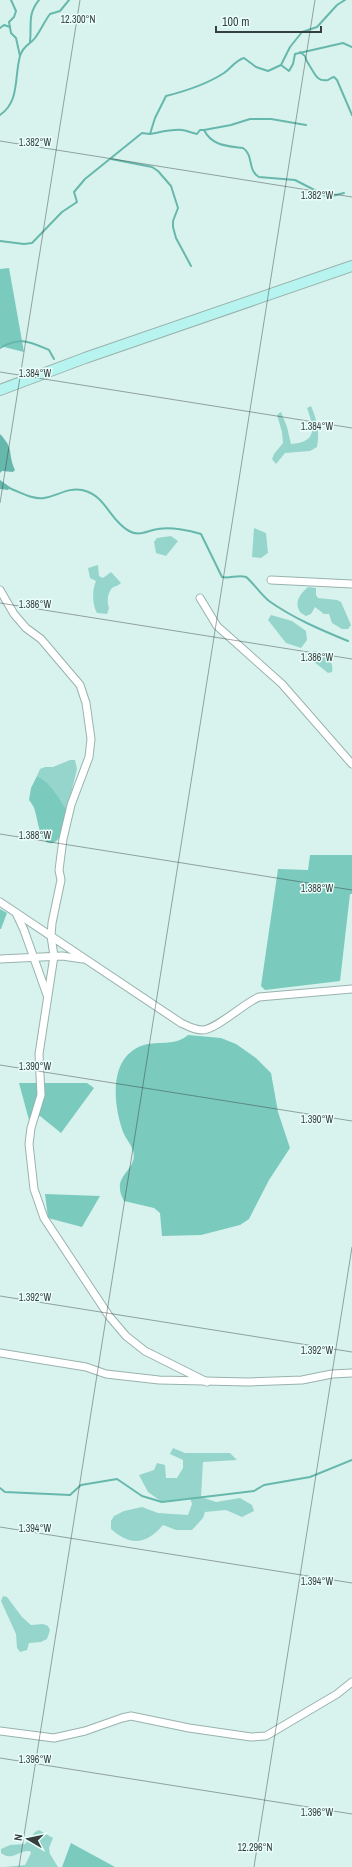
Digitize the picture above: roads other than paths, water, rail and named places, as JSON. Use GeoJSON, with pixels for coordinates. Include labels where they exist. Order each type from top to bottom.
{"type":"FeatureCollection","features":[{"type":"Feature","properties":{"kind":"street"},"geometry":{"type":"LineString","coordinates":[[0,390],[85,358],[352,266]]}},
{"type":"Feature","properties":{"kind":"street"},"geometry":{"type":"LineString","coordinates":[[271,580],[352,584]]}},
{"type":"Feature","properties":{"kind":"street"},"geometry":{"type":"LineString","coordinates":[[0,590],[14,614],[26,628],[46,644],[80,685],[86,703],[91,739],[89,757],[71,805],[63,839],[59,870],[61,880],[54,905],[51,936],[54,956],[39,1054],[41,1095],[31,1128],[29,1144],[34,1190],[44,1218],[109,1316],[126,1336],[145,1350],[207,1382]]}},
{"type":"Feature","properties":{"kind":"street"},"geometry":{"type":"LineString","coordinates":[[200,598],[218,626],[282,684],[352,764]]}},
{"type":"Feature","properties":{"kind":"street"},"geometry":{"type":"LineString","coordinates":[[0,902],[181,1023],[193,1028],[202,1030],[210,1029],[249,1001],[259,997],[352,989]]}},
{"type":"Feature","properties":{"kind":"street"},"geometry":{"type":"LineString","coordinates":[[16,913],[42,978],[48,1000]]}},
{"type":"Feature","properties":{"kind":"street"},"geometry":{"type":"LineString","coordinates":[[0,959],[54,956],[85,959]]}},
{"type":"Feature","properties":{"kind":"street"},"geometry":{"type":"LineString","coordinates":[[0,1353],[86,1367],[106,1374],[125,1377],[207,1382],[302,1380],[332,1374],[352,1373]]}},
{"type":"Feature","properties":{"kind":"street"},"geometry":{"type":"LineString","coordinates":[[0,1732],[54,1738],[85,1731],[131,1716],[189,1728],[251,1737],[266,1736],[337,1694],[352,1682]]}},
{"type":"Feature","properties":{"kind":"waterway"},"geometry":{"type":"LineString","coordinates":[[11,0],[16,11],[14,17],[9,22],[11,33],[16,38],[20,56]]}},
{"type":"Feature","properties":{"kind":"waterway"},"geometry":{"type":"LineString","coordinates":[[30,42],[31,15],[39,0]]}},
{"type":"Feature","properties":{"kind":"waterway"},"geometry":{"type":"LineString","coordinates":[[0,115],[11,103],[14,96],[18,64],[23,49],[35,38],[50,14],[60,11],[69,0]]}},
{"type":"Feature","properties":{"kind":"waterway"},"geometry":{"type":"LineString","coordinates":[[281,65],[290,47],[302,32],[317,27],[337,5],[345,0]]}},
{"type":"Feature","properties":{"kind":"waterway"},"geometry":{"type":"LineString","coordinates":[[0,28],[4,25],[10,27]]}},
{"type":"Feature","properties":{"kind":"waterway"},"geometry":{"type":"LineString","coordinates":[[0,241],[24,244],[32,243],[62,212],[77,202],[74,192],[85,179],[142,133],[150,134],[155,118],[166,96],[211,81],[224,73],[236,62],[244,58],[256,67],[268,71],[281,65],[289,71],[293,64],[295,54],[343,43],[352,47]]}},
{"type":"Feature","properties":{"kind":"waterway"},"geometry":{"type":"LineString","coordinates":[[300,52],[305,56],[315,75],[319,79],[328,80],[334,77],[337,80],[352,115]]}},
{"type":"Feature","properties":{"kind":"waterway"},"geometry":{"type":"LineString","coordinates":[[204,130],[231,125],[250,119],[271,119],[306,125]]}},
{"type":"Feature","properties":{"kind":"waterway"},"geometry":{"type":"LineString","coordinates":[[150,134],[178,130],[184,130],[197,134],[200,130],[204,130],[211,139],[220,144],[243,148],[248,154],[255,174],[259,177],[295,180],[328,197],[344,193]]}},
{"type":"Feature","properties":{"kind":"waterway"},"geometry":{"type":"LineString","coordinates":[[111,159],[152,167],[158,171],[171,186],[178,208],[173,221],[173,227],[176,238],[191,266]]}},
{"type":"Feature","properties":{"kind":"waterway"},"geometry":{"type":"LineString","coordinates":[[0,348],[13,342],[19,341],[30,343],[49,350],[54,359]]}},
{"type":"Feature","properties":{"kind":"waterway"},"geometry":{"type":"LineString","coordinates":[[9,488],[31,497],[40,498],[77,489],[82,490],[97,497],[117,521],[133,533],[169,528],[201,534],[222,577],[246,577],[266,599],[278,607],[307,623],[348,641]]}},
{"type":"Feature","properties":{"kind":"waterway"},"geometry":{"type":"LineString","coordinates":[[0,1488],[5,1492],[70,1495],[81,1485],[117,1479],[142,1496],[162,1502],[254,1491],[264,1485],[310,1477],[352,1460]]}}]}
